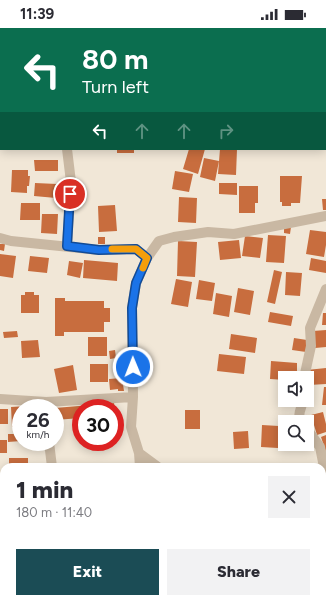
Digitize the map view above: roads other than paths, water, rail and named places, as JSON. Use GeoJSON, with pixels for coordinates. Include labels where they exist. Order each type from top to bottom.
{"type":"FeatureCollection","features":[{"type":"Feature","properties":{"kind":"street"},"geometry":{"type":"LineString","coordinates":[[67,150],[71,182],[67,246]]}},
{"type":"Feature","properties":{"kind":"street"},"geometry":{"type":"LineString","coordinates":[[140,463],[139,453],[131,427],[133,397],[132,308],[136,283],[147,258],[158,241],[208,232],[234,234],[326,216]]}},
{"type":"Feature","properties":{"kind":"street"},"geometry":{"type":"LineString","coordinates":[[0,238],[31,244],[99,250],[136,249],[147,258]]}},
{"type":"Feature","properties":{"kind":"street"},"geometry":{"type":"LineString","coordinates":[[306,371],[311,346],[310,328],[326,289]]}},
{"type":"Feature","properties":{"kind":"street"},"geometry":{"type":"LineString","coordinates":[[64,403],[133,397]]}},
{"type":"Feature","properties":{"kind":"street"},"geometry":{"type":"LineString","coordinates":[[0,399],[12,401]]}},
{"type":"Feature","properties":{"kind":"street"},"geometry":{"type":"LineString","coordinates":[[314,438],[320,447],[323,463]]}},
{"type":"Feature","properties":{"kind":"street"},"geometry":{"type":"LineString","coordinates":[[50,451],[52,463]]}},
{"type":"Feature","properties":{"kind":"street"},"geometry":{"type":"LineString","coordinates":[[139,453],[153,463]]}}]}
